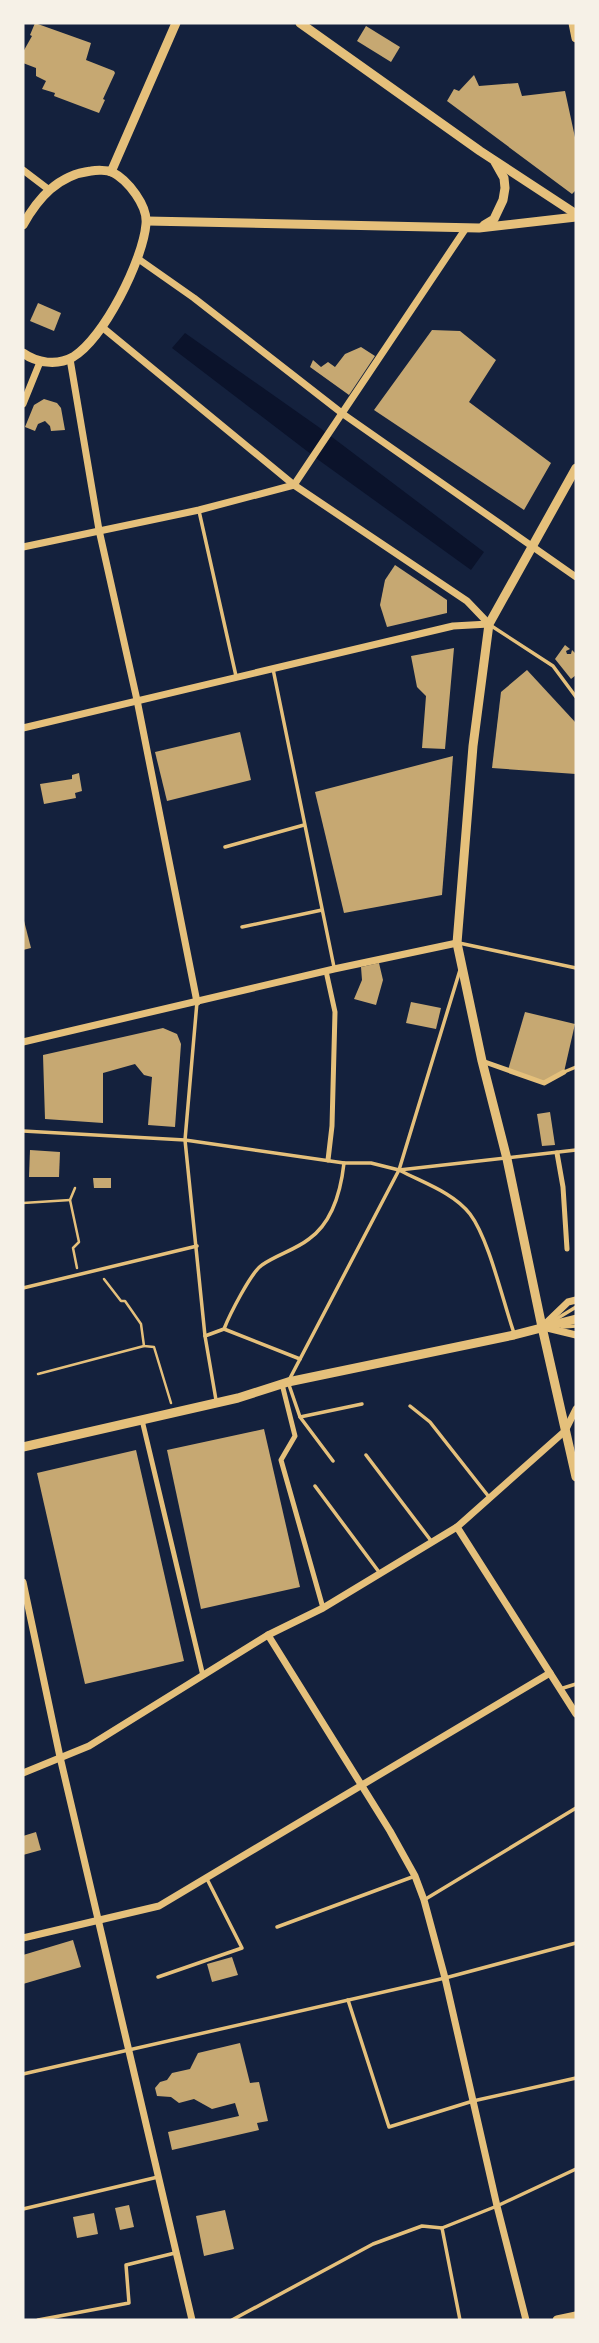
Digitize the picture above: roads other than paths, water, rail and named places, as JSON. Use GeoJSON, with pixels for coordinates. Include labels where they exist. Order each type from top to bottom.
{"type":"FeatureCollection","features":[{"type":"Feature","properties":{"kind":"street"},"geometry":{"type":"LineString","coordinates":[[111,172],[176,23]]}},
{"type":"Feature","properties":{"kind":"street"},"geometry":{"type":"LineString","coordinates":[[300,23],[576,215]]}},
{"type":"Feature","properties":{"kind":"street"},"geometry":{"type":"LineString","coordinates":[[573,23],[576,38]]}},
{"type":"Feature","properties":{"kind":"street"},"geometry":{"type":"LineString","coordinates":[[479,228],[494,219],[503,200],[504,178],[494,160]]}},
{"type":"Feature","properties":{"kind":"street"},"geometry":{"type":"LineString","coordinates":[[23,170],[48,189]]}},
{"type":"Feature","properties":{"kind":"street"},"geometry":{"type":"LineString","coordinates":[[23,225],[48,189],[79,173],[95,170],[111,172],[128,185],[147,221],[137,258],[120,295],[102,327],[86,347],[71,359],[53,362],[40,362],[23,353]]}},
{"type":"Feature","properties":{"kind":"street"},"geometry":{"type":"LineString","coordinates":[[147,221],[479,228],[576,215]]}},
{"type":"Feature","properties":{"kind":"street"},"geometry":{"type":"LineString","coordinates":[[23,547],[199,510],[294,485],[466,228]]}},
{"type":"Feature","properties":{"kind":"street"},"geometry":{"type":"LineString","coordinates":[[137,258],[194,298],[343,414],[576,576]]}},
{"type":"Feature","properties":{"kind":"street"},"geometry":{"type":"LineString","coordinates":[[102,327],[294,485],[467,601],[489,624]]}},
{"type":"Feature","properties":{"kind":"street"},"geometry":{"type":"LineString","coordinates":[[71,359],[99,530],[137,700],[198,1002]]}},
{"type":"Feature","properties":{"kind":"street"},"geometry":{"type":"LineString","coordinates":[[23,404],[40,362]]}},
{"type":"Feature","properties":{"kind":"street"},"geometry":{"type":"LineString","coordinates":[[576,468],[489,624],[472,757],[457,943],[576,1477]]}},
{"type":"Feature","properties":{"kind":"street"},"geometry":{"type":"LineString","coordinates":[[23,728],[453,626],[489,624]]}},
{"type":"Feature","properties":{"kind":"street"},"geometry":{"type":"LineString","coordinates":[[23,1042],[457,943]]}},
{"type":"Feature","properties":{"kind":"street"},"geometry":{"type":"LineString","coordinates":[[326,971],[335,1012],[332,1126],[328,1160]]}},
{"type":"Feature","properties":{"kind":"street"},"geometry":{"type":"LineString","coordinates":[[482,1061],[544,1083],[564,1072]]}},
{"type":"Feature","properties":{"kind":"street"},"geometry":{"type":"LineString","coordinates":[[557,1153],[563,1187],[566,1249]]}},
{"type":"Feature","properties":{"kind":"street"},"geometry":{"type":"LineString","coordinates":[[542,1327],[568,1302],[576,1300]]}},
{"type":"Feature","properties":{"kind":"street"},"geometry":{"type":"LineString","coordinates":[[23,1447],[285,1383],[514,1335],[576,1318]]}},
{"type":"Feature","properties":{"kind":"street"},"geometry":{"type":"LineString","coordinates":[[542,1327],[576,1335]]}},
{"type":"Feature","properties":{"kind":"street"},"geometry":{"type":"LineString","coordinates":[[285,1383],[295,1436],[281,1460],[323,1608]]}},
{"type":"Feature","properties":{"kind":"street"},"geometry":{"type":"LineString","coordinates":[[23,1773],[89,1746],[268,1635],[323,1608],[457,1527],[565,1431],[576,1409]]}},
{"type":"Feature","properties":{"kind":"street"},"geometry":{"type":"LineString","coordinates":[[142,1420],[203,1676]]}},
{"type":"Feature","properties":{"kind":"street"},"geometry":{"type":"LineString","coordinates":[[457,1527],[576,1714]]}},
{"type":"Feature","properties":{"kind":"street"},"geometry":{"type":"LineString","coordinates":[[23,1582],[60,1757],[192,2320]]}},
{"type":"Feature","properties":{"kind":"street"},"geometry":{"type":"LineString","coordinates":[[23,1630],[32,1628]]}},
{"type":"Feature","properties":{"kind":"street"},"geometry":{"type":"LineString","coordinates":[[268,1635],[390,1831],[424,1900],[526,2320]]}},
{"type":"Feature","properties":{"kind":"street"},"geometry":{"type":"LineString","coordinates":[[23,1938],[159,1906],[550,1673]]}},
{"type":"Feature","properties":{"kind":"street"},"geometry":{"type":"LineString","coordinates":[[557,2320],[576,2316]]}},
{"type":"Feature","properties":{"kind":"lane"},"geometry":{"type":"LineString","coordinates":[[199,510],[236,676]]}},
{"type":"Feature","properties":{"kind":"lane"},"geometry":{"type":"LineString","coordinates":[[489,624],[553,666],[576,697]]}},
{"type":"Feature","properties":{"kind":"lane"},"geometry":{"type":"LineString","coordinates":[[272,667],[334,969]]}},
{"type":"Feature","properties":{"kind":"lane"},"geometry":{"type":"LineString","coordinates":[[225,847],[305,825]]}},
{"type":"Feature","properties":{"kind":"lane"},"geometry":{"type":"LineString","coordinates":[[242,927],[322,910]]}},
{"type":"Feature","properties":{"kind":"lane"},"geometry":{"type":"LineString","coordinates":[[457,943],[576,968]]}},
{"type":"Feature","properties":{"kind":"lane"},"geometry":{"type":"LineString","coordinates":[[333,1461],[300,1417],[285,1383],[300,1360],[399,1170],[461,968]]}},
{"type":"Feature","properties":{"kind":"lane"},"geometry":{"type":"LineString","coordinates":[[198,1002],[185,1140],[205,1336],[216,1402]]}},
{"type":"Feature","properties":{"kind":"lane"},"geometry":{"type":"LineString","coordinates":[[564,1072],[576,1067]]}},
{"type":"Feature","properties":{"kind":"lane"},"geometry":{"type":"LineString","coordinates":[[23,1131],[185,1140],[344,1163],[371,1163],[399,1170],[452,1198],[470,1214],[487,1249],[514,1335]]}},
{"type":"Feature","properties":{"kind":"lane"},"geometry":{"type":"LineString","coordinates":[[399,1170],[576,1150]]}},
{"type":"Feature","properties":{"kind":"lane"},"geometry":{"type":"LineString","coordinates":[[224,1329],[236,1301],[260,1266],[311,1238],[327,1219],[338,1198],[344,1163]]}},
{"type":"Feature","properties":{"kind":"lane"},"geometry":{"type":"LineString","coordinates":[[23,1288],[197,1246]]}},
{"type":"Feature","properties":{"kind":"lane"},"geometry":{"type":"LineString","coordinates":[[542,1327],[576,1307]]}},
{"type":"Feature","properties":{"kind":"lane"},"geometry":{"type":"LineString","coordinates":[[542,1327],[576,1326]]}},
{"type":"Feature","properties":{"kind":"lane"},"geometry":{"type":"LineString","coordinates":[[205,1336],[224,1329],[300,1360]]}},
{"type":"Feature","properties":{"kind":"lane"},"geometry":{"type":"LineString","coordinates":[[300,1417],[362,1404]]}},
{"type":"Feature","properties":{"kind":"lane"},"geometry":{"type":"LineString","coordinates":[[410,1406],[430,1422],[491,1499]]}},
{"type":"Feature","properties":{"kind":"lane"},"geometry":{"type":"LineString","coordinates":[[366,1455],[432,1542]]}},
{"type":"Feature","properties":{"kind":"lane"},"geometry":{"type":"LineString","coordinates":[[315,1486],[380,1573]]}},
{"type":"Feature","properties":{"kind":"lane"},"geometry":{"type":"LineString","coordinates":[[560,1689],[576,1684]]}},
{"type":"Feature","properties":{"kind":"lane"},"geometry":{"type":"LineString","coordinates":[[424,1900],[576,1808]]}},
{"type":"Feature","properties":{"kind":"lane"},"geometry":{"type":"LineString","coordinates":[[277,1927],[415,1877]]}},
{"type":"Feature","properties":{"kind":"lane"},"geometry":{"type":"LineString","coordinates":[[159,1977],[242,1948],[207,1879]]}},
{"type":"Feature","properties":{"kind":"lane"},"geometry":{"type":"LineString","coordinates":[[23,2074],[445,1978],[576,1942]]}},
{"type":"Feature","properties":{"kind":"lane"},"geometry":{"type":"LineString","coordinates":[[348,2000],[389,2127],[473,2101],[576,2078]]}},
{"type":"Feature","properties":{"kind":"lane"},"geometry":{"type":"LineString","coordinates":[[232,2320],[373,2244],[422,2226],[442,2228],[576,2169]]}},
{"type":"Feature","properties":{"kind":"lane"},"geometry":{"type":"LineString","coordinates":[[23,2209],[158,2178]]}},
{"type":"Feature","properties":{"kind":"lane"},"geometry":{"type":"LineString","coordinates":[[442,2228],[460,2320]]}},
{"type":"Feature","properties":{"kind":"lane"},"geometry":{"type":"LineString","coordinates":[[38,2320],[129,2303],[126,2265],[176,2253]]}},
{"type":"Feature","properties":{"kind":"water"},"geometry":{"type":"Polygon","coordinates":[[[185,333],[320,428],[484,552],[471,570],[320,461],[172,348],[185,333]]]}}]}
